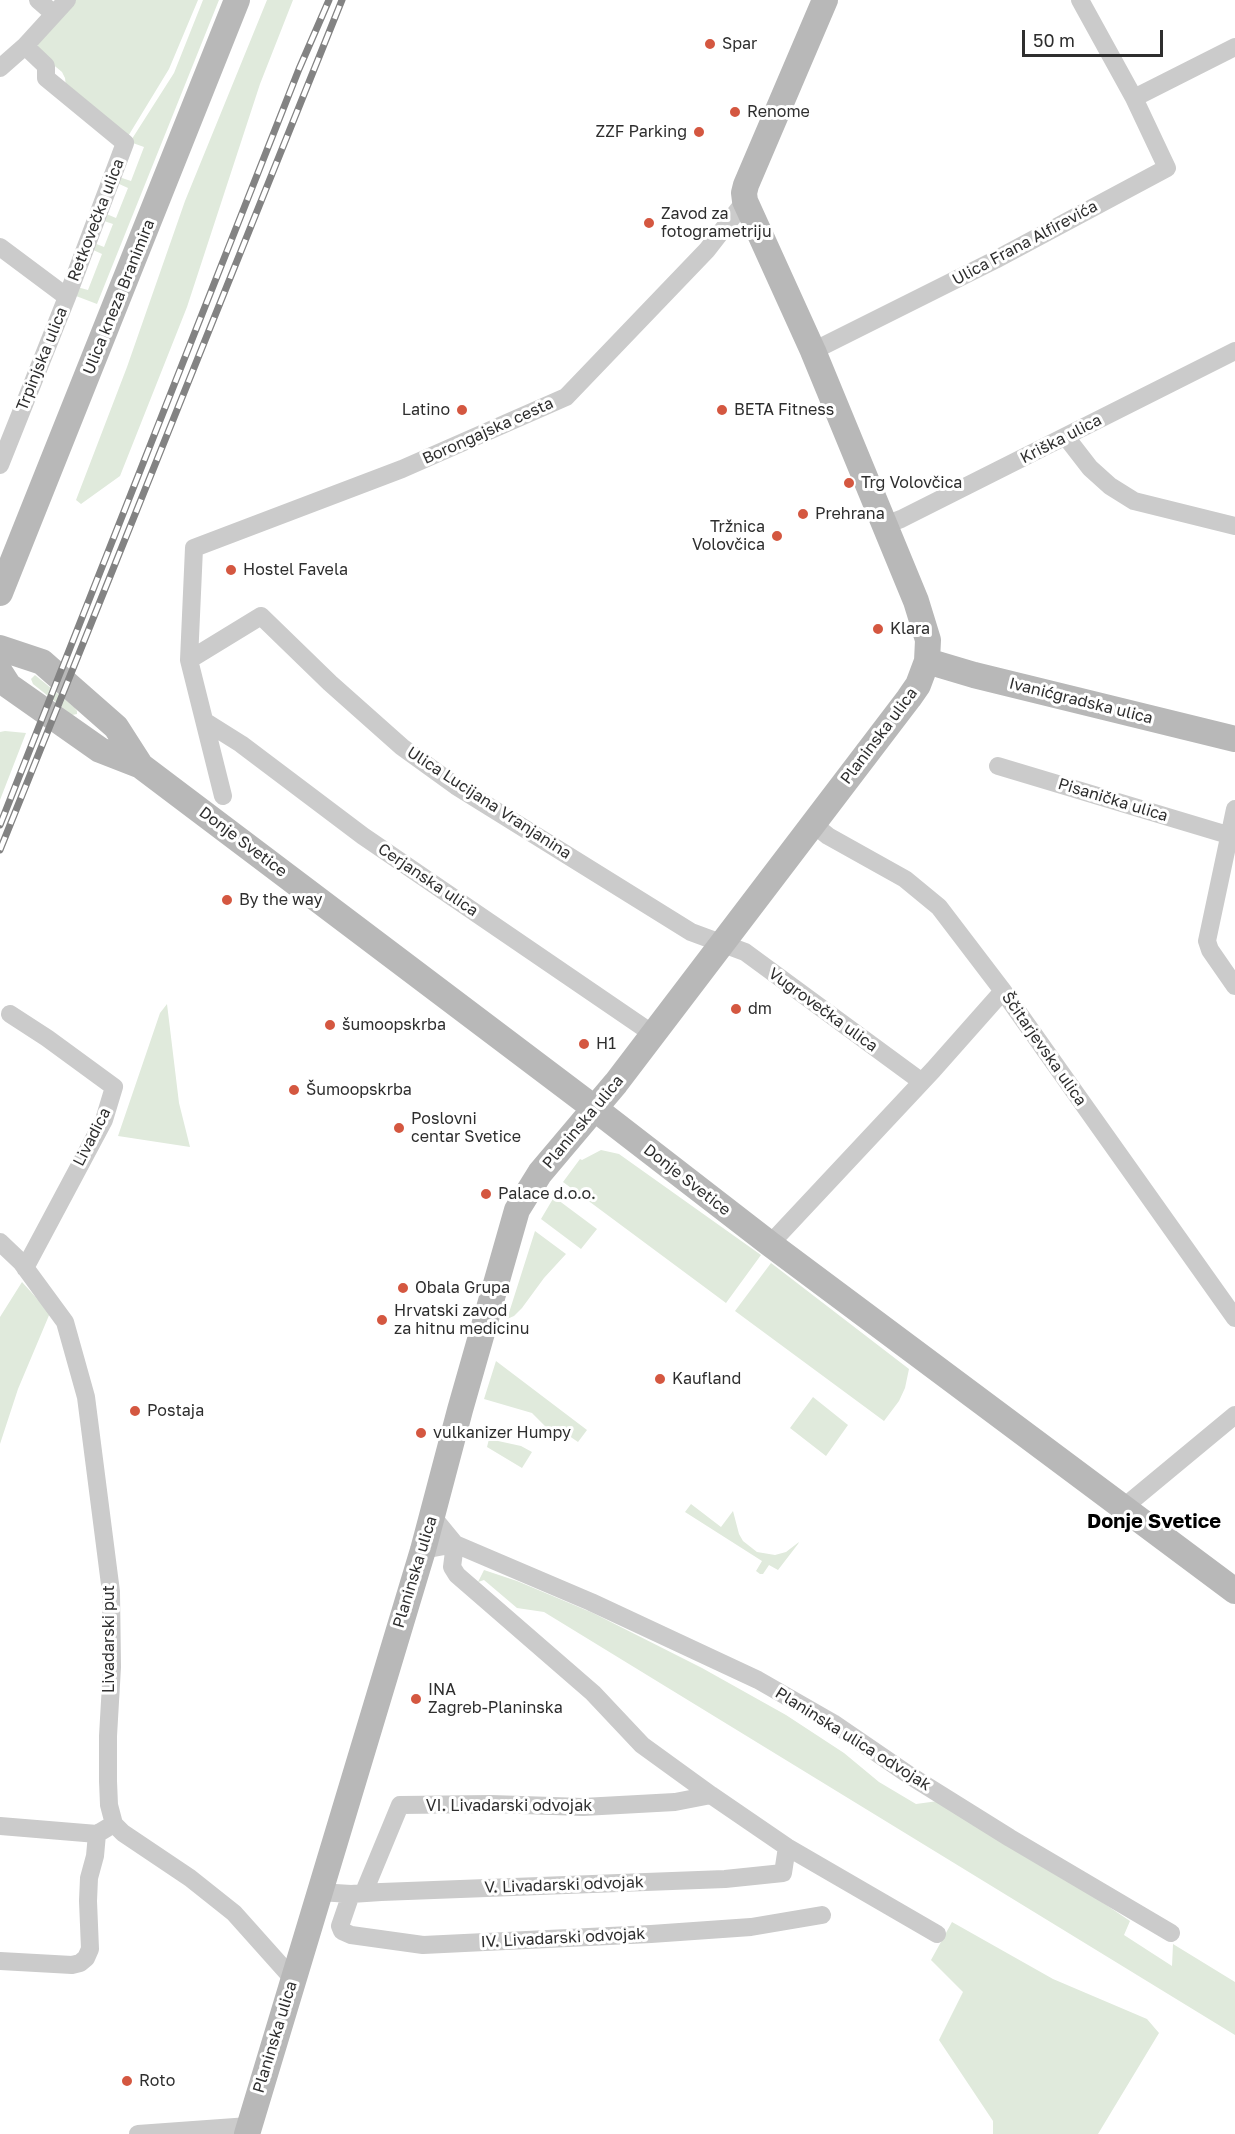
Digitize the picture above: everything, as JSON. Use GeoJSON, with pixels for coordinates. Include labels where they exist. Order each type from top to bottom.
{"type":"FeatureCollection","features":[{"type":"Feature","properties":{"kind":"street"},"geometry":{"type":"LineString","coordinates":[[38,0],[54,14]]}},
{"type":"Feature","properties":{"kind":"street"},"geometry":{"type":"LineString","coordinates":[[0,68],[25,46],[67,0]]}},
{"type":"Feature","properties":{"kind":"street","name":"Ulica kneza Branimira"},"geometry":{"type":"LineString","coordinates":[[0,593],[237,0]]}},
{"type":"Feature","properties":{"kind":"street","name":"Borongajska cesta"},"geometry":{"type":"LineString","coordinates":[[223,796],[189,660],[194,548],[402,469],[566,397],[706,250],[745,201],[746,185],[825,0]]}},
{"type":"Feature","properties":{"kind":"street","name":"Ulica Frana Alfirevića"},"geometry":{"type":"LineString","coordinates":[[813,351],[995,260],[1167,168],[1134,98],[1080,0]]}},
{"type":"Feature","properties":{"kind":"street","name":"Retkovečka ulica"},"geometry":{"type":"LineString","coordinates":[[25,46],[46,66],[46,78],[125,143],[67,297]]}},
{"type":"Feature","properties":{"kind":"street"},"geometry":{"type":"LineString","coordinates":[[1134,98],[1235,47]]}},
{"type":"Feature","properties":{"kind":"street","name":"Planinska ulica"},"geometry":{"type":"LineString","coordinates":[[248,2130],[423,1550],[517,1210],[540,1173],[594,1108],[722,944],[918,685],[927,661],[928,640],[916,601],[813,351],[745,201]]}},
{"type":"Feature","properties":{"kind":"street","name":"Trpinjska ulica"},"geometry":{"type":"LineString","coordinates":[[0,247],[67,297],[0,465]]}},
{"type":"Feature","properties":{"kind":"street","name":"Kriška ulica"},"geometry":{"type":"LineString","coordinates":[[885,525],[1235,351]]}},
{"type":"Feature","properties":{"kind":"street"},"geometry":{"type":"LineString","coordinates":[[1066,437],[1090,468],[1110,486],[1134,501],[1235,526]]}},
{"type":"Feature","properties":{"kind":"street","name":"Ulica Lucijana Vranjanina"},"geometry":{"type":"LineString","coordinates":[[189,660],[261,616],[330,683],[402,747],[456,786],[691,932],[722,944]]}},
{"type":"Feature","properties":{"kind":"street","name":"Donje Svetice"},"geometry":{"type":"LineString","coordinates":[[0,648],[42,662],[116,727],[141,765]]}},
{"type":"Feature","properties":{"kind":"street","name":"Ivanićgradska ulica"},"geometry":{"type":"LineString","coordinates":[[927,661],[974,675],[1235,739]]}},
{"type":"Feature","properties":{"kind":"street","name":"Donje Svetice"},"geometry":{"type":"LineString","coordinates":[[0,672],[9,686],[100,750],[141,765],[770,1244],[1235,1591]]}},
{"type":"Feature","properties":{"kind":"street","name":"Cerjanska ulica"},"geometry":{"type":"LineString","coordinates":[[206,722],[241,744],[363,836],[652,1034]]}},
{"type":"Feature","properties":{"kind":"street","name":"Pisanička ulica"},"geometry":{"type":"LineString","coordinates":[[998,766],[1228,835]]}},
{"type":"Feature","properties":{"kind":"street"},"geometry":{"type":"LineString","coordinates":[[1235,809],[1207,941],[1210,950],[1235,986]]}},
{"type":"Feature","properties":{"kind":"street","name":"Ščitarjevska ulica"},"geometry":{"type":"LineString","coordinates":[[812,823],[828,836],[905,879],[939,907],[1003,991],[1235,1318]]}},
{"type":"Feature","properties":{"kind":"street","name":"Vugrovečka ulica"},"geometry":{"type":"LineString","coordinates":[[722,944],[745,952],[922,1082]]}},
{"type":"Feature","properties":{"kind":"street"},"geometry":{"type":"LineString","coordinates":[[770,1244],[922,1082],[1003,991]]}},
{"type":"Feature","properties":{"kind":"street","name":"Livadica"},"geometry":{"type":"LineString","coordinates":[[10,1014],[114,1087],[104,1120],[25,1268]]}},
{"type":"Feature","properties":{"kind":"street","name":"Livadarski put"},"geometry":{"type":"LineString","coordinates":[[0,1242],[25,1268],[65,1322],[86,1397],[111,1592],[112,1667],[108,1781],[109,1805],[114,1824]]}},
{"type":"Feature","properties":{"kind":"street"},"geometry":{"type":"LineString","coordinates":[[1124,1507],[1235,1415]]}},
{"type":"Feature","properties":{"kind":"street","name":"Planinska ulica odvojak"},"geometry":{"type":"LineString","coordinates":[[432,1516],[455,1544],[591,1602],[758,1680],[833,1723],[909,1775],[1010,1838],[1171,1933]]}},
{"type":"Feature","properties":{"kind":"street"},"geometry":{"type":"LineString","coordinates":[[423,1550],[455,1544],[452,1567],[457,1575],[593,1693],[642,1745],[787,1847],[937,1934]]}},
{"type":"Feature","properties":{"kind":"street","name":"VI. Livadarski odvojak"},"geometry":{"type":"LineString","coordinates":[[358,1893],[400,1805],[491,1804],[583,1807],[675,1802],[711,1795]]}},
{"type":"Feature","properties":{"kind":"street"},"geometry":{"type":"LineString","coordinates":[[0,1826],[97,1834],[114,1824],[123,1833],[190,1878],[234,1913],[293,1979]]}},
{"type":"Feature","properties":{"kind":"street"},"geometry":{"type":"LineString","coordinates":[[0,1961],[72,1965],[86,1958],[90,1949],[89,1878],[95,1856],[97,1834]]}},
{"type":"Feature","properties":{"kind":"street","name":"V. Livadarski odvojak"},"geometry":{"type":"LineString","coordinates":[[319,1892],[358,1893],[724,1879],[783,1873],[787,1847]]}},
{"type":"Feature","properties":{"kind":"street","name":"IV. Livadarski odvojak"},"geometry":{"type":"LineString","coordinates":[[358,1893],[340,1926],[342,1931],[351,1935],[423,1944],[651,1934],[751,1927],[822,1915]]}},
{"type":"Feature","properties":{"kind":"street"},"geometry":{"type":"LineString","coordinates":[[138,2134],[248,2130]]}},
{"type":"Feature","properties":{"kind":"green space"},"geometry":{"type":"Polygon","coordinates":[[[73,0],[198,0],[169,69],[127,138],[66,86],[62,72],[38,52],[38,44],[73,0]]]}},
{"type":"Feature","properties":{"kind":"green space"},"geometry":{"type":"Polygon","coordinates":[[[203,0],[219,0],[97,304],[76,296],[77,287],[88,290],[102,254],[91,249],[94,243],[104,247],[113,224],[101,220],[104,213],[116,218],[128,188],[117,183],[119,177],[131,181],[144,147],[130,142],[174,73],[203,0]]]}},
{"type":"Feature","properties":{"kind":"green space"},"geometry":{"type":"Polygon","coordinates":[[[267,0],[293,0],[260,84],[187,307],[120,476],[81,504],[76,500],[127,367],[185,201],[267,0]]]}},
{"type":"Feature","properties":{"kind":"green space"},"geometry":{"type":"Polygon","coordinates":[[[35,675],[74,707],[77,714],[72,715],[33,684],[31,679],[35,675]]]}},
{"type":"Feature","properties":{"kind":"green space"},"geometry":{"type":"Polygon","coordinates":[[[0,732],[26,733],[0,800],[0,732]]]}},
{"type":"Feature","properties":{"kind":"green space"},"geometry":{"type":"Polygon","coordinates":[[[167,1004],[179,1103],[190,1147],[118,1136],[160,1013],[167,1004]]]}},
{"type":"Feature","properties":{"kind":"green space"},"geometry":{"type":"Polygon","coordinates":[[[601,1150],[619,1154],[761,1255],[726,1303],[563,1182],[580,1159],[601,1150]]]}},
{"type":"Feature","properties":{"kind":"green space"},"geometry":{"type":"Polygon","coordinates":[[[554,1197],[597,1229],[581,1249],[541,1219],[554,1197]]]}},
{"type":"Feature","properties":{"kind":"green space"},"geometry":{"type":"Polygon","coordinates":[[[535,1231],[566,1254],[544,1278],[522,1308],[507,1319],[535,1231]]]}},
{"type":"Feature","properties":{"kind":"green space"},"geometry":{"type":"Polygon","coordinates":[[[771,1263],[909,1369],[905,1388],[899,1401],[884,1421],[735,1311],[771,1263]]]}},
{"type":"Feature","properties":{"kind":"green space"},"geometry":{"type":"Polygon","coordinates":[[[22,1282],[50,1313],[18,1389],[0,1444],[0,1317],[22,1282]]]}},
{"type":"Feature","properties":{"kind":"green space"},"geometry":{"type":"Polygon","coordinates":[[[496,1361],[587,1430],[578,1442],[562,1431],[554,1441],[546,1427],[532,1413],[484,1399],[496,1361]]]}},
{"type":"Feature","properties":{"kind":"green space"},"geometry":{"type":"Polygon","coordinates":[[[813,1397],[848,1425],[826,1456],[790,1428],[813,1397]]]}},
{"type":"Feature","properties":{"kind":"green space"},"geometry":{"type":"Polygon","coordinates":[[[489,1439],[521,1446],[532,1452],[522,1468],[487,1447],[489,1439]]]}},
{"type":"Feature","properties":{"kind":"green space"},"geometry":{"type":"Polygon","coordinates":[[[691,1504],[721,1527],[733,1511],[743,1541],[757,1552],[775,1555],[786,1552],[799,1542],[778,1570],[769,1565],[763,1574],[760,1574],[756,1571],[762,1561],[685,1512],[691,1504]]]}},
{"type":"Feature","properties":{"kind":"green space"},"geometry":{"type":"Polygon","coordinates":[[[484,1570],[517,1581],[593,1613],[702,1668],[786,1715],[844,1753],[879,1782],[916,1804],[938,1801],[1084,1890],[1130,1921],[1124,1935],[1172,1966],[1173,1944],[1235,1982],[1235,2035],[544,1612],[517,1608],[484,1580],[478,1582],[484,1570]]]}},
{"type":"Feature","properties":{"kind":"green space"},"geometry":{"type":"Polygon","coordinates":[[[952,1922],[1053,1979],[1147,2019],[1159,2033],[1098,2134],[993,2134],[993,2121],[939,2040],[963,1992],[931,1960],[952,1922]]]}},
{"type":"Feature","properties":{"kind":"railway"},"geometry":{"type":"LineString","coordinates":[[0,825],[299,69],[329,0]]}},
{"type":"Feature","properties":{"kind":"railway"},"geometry":{"type":"LineString","coordinates":[[0,850],[342,0]]}},
{"type":"Feature","properties":{"kind":"place","name":"Spar"},"geometry":{"type":"Point","coordinates":[710,44]}},
{"type":"Feature","properties":{"kind":"place","name":"Renome"},"geometry":{"type":"Point","coordinates":[735,112]}},
{"type":"Feature","properties":{"kind":"place","name":"ZZF Parking"},"geometry":{"type":"Point","coordinates":[699,132]}},
{"type":"Feature","properties":{"kind":"place","name":"Zavod za fotogrametriju"},"geometry":{"type":"Point","coordinates":[649,223]}},
{"type":"Feature","properties":{"kind":"place","name":"Latino"},"geometry":{"type":"Point","coordinates":[462,410]}},
{"type":"Feature","properties":{"kind":"place","name":"BETA Fitness"},"geometry":{"type":"Point","coordinates":[722,410]}},
{"type":"Feature","properties":{"kind":"place","name":"Trg Volovčica"},"geometry":{"type":"Point","coordinates":[849,483]}},
{"type":"Feature","properties":{"kind":"place","name":"Prehrana"},"geometry":{"type":"Point","coordinates":[803,514]}},
{"type":"Feature","properties":{"kind":"place","name":"Tržnica Volovčica"},"geometry":{"type":"Point","coordinates":[777,536]}},
{"type":"Feature","properties":{"kind":"place","name":"Hostel Favela"},"geometry":{"type":"Point","coordinates":[231,570]}},
{"type":"Feature","properties":{"kind":"place","name":"Klara"},"geometry":{"type":"Point","coordinates":[878,629]}},
{"type":"Feature","properties":{"kind":"place","name":"By the way"},"geometry":{"type":"Point","coordinates":[227,900]}},
{"type":"Feature","properties":{"kind":"place","name":"dm"},"geometry":{"type":"Point","coordinates":[736,1009]}},
{"type":"Feature","properties":{"kind":"place","name":"šumoopskrba"},"geometry":{"type":"Point","coordinates":[330,1025]}},
{"type":"Feature","properties":{"kind":"place","name":"H1"},"geometry":{"type":"Point","coordinates":[584,1044]}},
{"type":"Feature","properties":{"kind":"place","name":"Šumoopskrba"},"geometry":{"type":"Point","coordinates":[294,1090]}},
{"type":"Feature","properties":{"kind":"place","name":"Poslovni centar Svetice"},"geometry":{"type":"Point","coordinates":[399,1128]}},
{"type":"Feature","properties":{"kind":"place","name":"Palace d.o.o."},"geometry":{"type":"Point","coordinates":[486,1194]}},
{"type":"Feature","properties":{"kind":"place","name":"Obala Grupa"},"geometry":{"type":"Point","coordinates":[403,1288]}},
{"type":"Feature","properties":{"kind":"place","name":"Hrvatski zavod za hitnu medicinu"},"geometry":{"type":"Point","coordinates":[382,1320]}},
{"type":"Feature","properties":{"kind":"place","name":"Kaufland"},"geometry":{"type":"Point","coordinates":[660,1379]}},
{"type":"Feature","properties":{"kind":"place","name":"Postaja"},"geometry":{"type":"Point","coordinates":[135,1411]}},
{"type":"Feature","properties":{"kind":"place","name":"vulkanizer Humpy"},"geometry":{"type":"Point","coordinates":[421,1433]}},
{"type":"Feature","properties":{"kind":"place","name":"INA Zagreb-Planinska"},"geometry":{"type":"Point","coordinates":[416,1699]}},
{"type":"Feature","properties":{"kind":"place","name":"Roto"},"geometry":{"type":"Point","coordinates":[127,2081]}},
{"type":"Feature","properties":{"kind":"district","name":"Donje Svetice"},"geometry":{"type":"Point","coordinates":[1154,1522]}}]}
